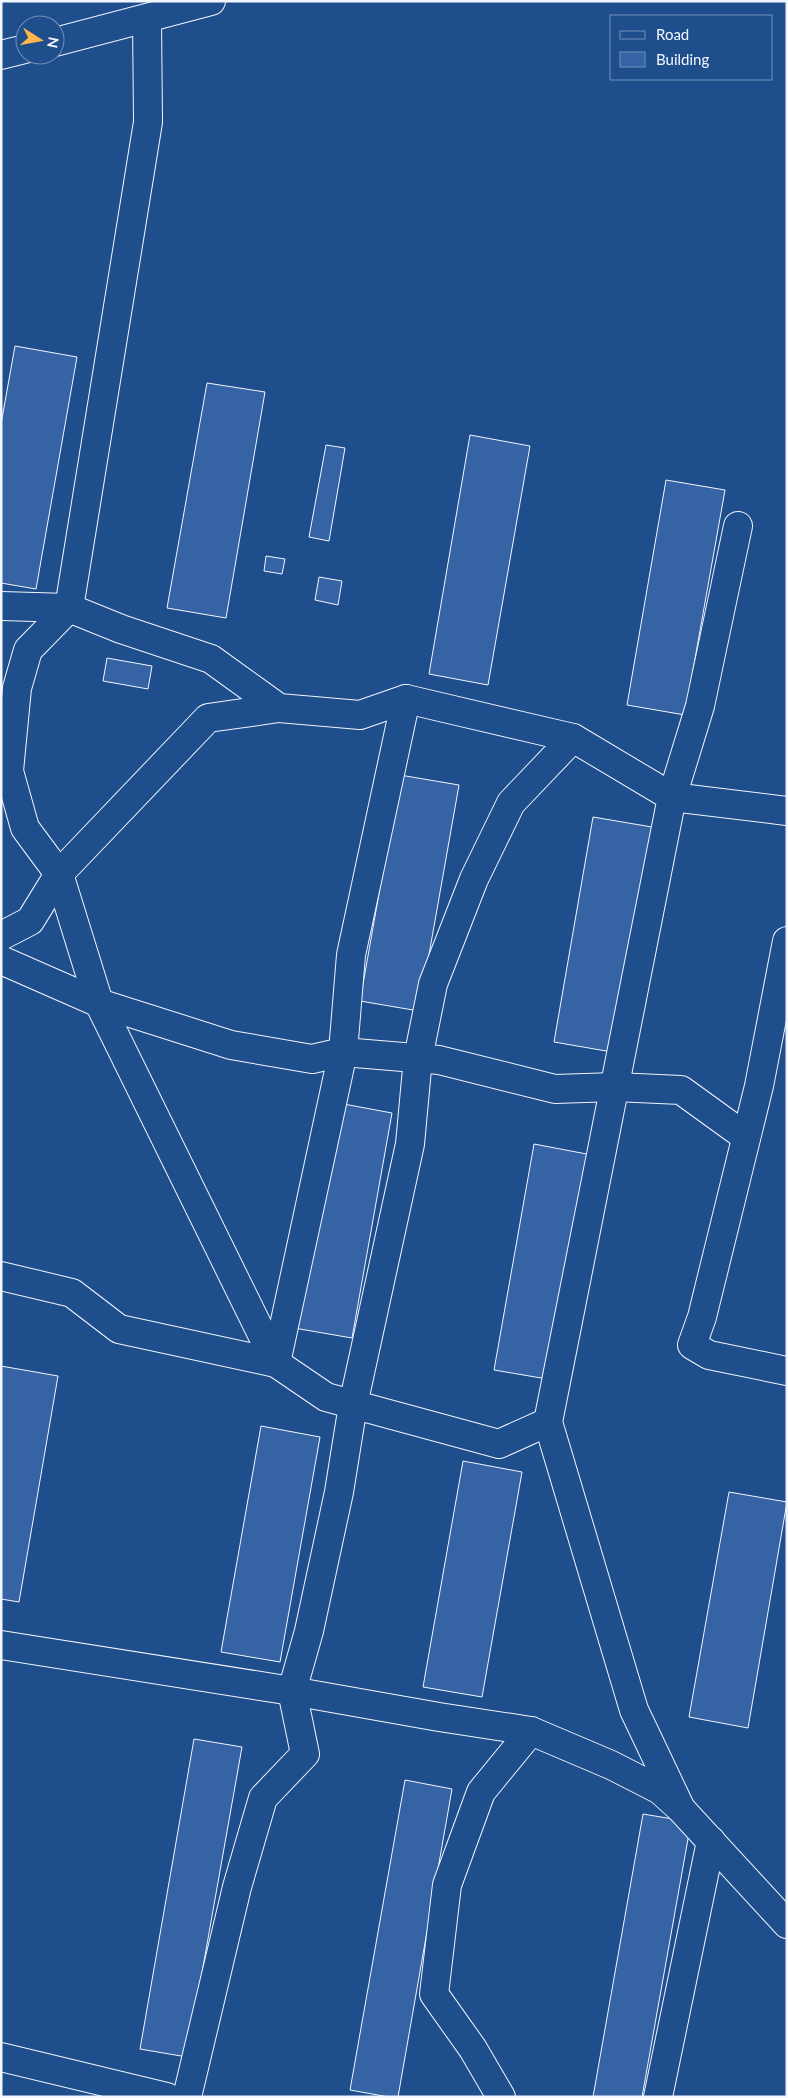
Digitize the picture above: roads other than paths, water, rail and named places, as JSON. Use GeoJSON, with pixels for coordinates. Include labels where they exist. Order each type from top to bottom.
{"type":"FeatureCollection","features":[{"type":"Feature","properties":{"kind":"street"},"geometry":{"type":"LineString","coordinates":[[65,40],[211,1]]}},
{"type":"Feature","properties":{"kind":"street"},"geometry":{"type":"LineString","coordinates":[[147,19],[148,122],[69,608],[28,650],[17,688],[9,771],[25,828],[59,874],[98,1003],[276,1363]]}},
{"type":"Feature","properties":{"kind":"street"},"geometry":{"type":"LineString","coordinates":[[1,55],[15,52]]}},
{"type":"Feature","properties":{"kind":"street"},"geometry":{"type":"LineString","coordinates":[[681,1809],[634,1710],[548,1422],[672,797],[700,706],[738,526]]}},
{"type":"Feature","properties":{"kind":"street"},"geometry":{"type":"LineString","coordinates":[[1,606],[69,608],[120,629],[212,659],[279,708]]}},
{"type":"Feature","properties":{"kind":"street"},"geometry":{"type":"LineString","coordinates":[[1,936],[30,921],[59,874],[208,718],[279,708],[360,715],[406,698],[573,738],[672,797],[787,811]]}},
{"type":"Feature","properties":{"kind":"street"},"geometry":{"type":"LineString","coordinates":[[276,1363],[343,1052],[351,955],[406,698]]}},
{"type":"Feature","properties":{"kind":"street"},"geometry":{"type":"LineString","coordinates":[[187,2097],[237,1887],[263,1798],[305,1754],[292,1691],[309,1631],[339,1492],[353,1405],[410,1144],[418,1058],[433,984],[474,880],[511,803],[573,738]]}},
{"type":"Feature","properties":{"kind":"street"},"geometry":{"type":"LineString","coordinates":[[787,942],[759,1086],[702,1317],[692,1345],[710,1355],[787,1371]]}},
{"type":"Feature","properties":{"kind":"street"},"geometry":{"type":"LineString","coordinates":[[1,960],[98,1003],[231,1045],[312,1059],[343,1052],[439,1060],[554,1089],[615,1087],[681,1090],[746,1137]]}},
{"type":"Feature","properties":{"kind":"street"},"geometry":{"type":"LineString","coordinates":[[1,1276],[72,1293],[119,1329],[276,1363],[326,1397],[499,1444],[548,1422]]}},
{"type":"Feature","properties":{"kind":"street"},"geometry":{"type":"LineString","coordinates":[[1,1645],[292,1691],[439,1717],[531,1730],[611,1765],[660,1790],[681,1809],[787,1924]]}},
{"type":"Feature","properties":{"kind":"street"},"geometry":{"type":"LineString","coordinates":[[501,2097],[473,2049],[434,1994],[447,1885],[481,1792],[531,1730]]}},
{"type":"Feature","properties":{"kind":"street"},"geometry":{"type":"LineString","coordinates":[[658,2097],[711,1841]]}},
{"type":"Feature","properties":{"kind":"street"},"geometry":{"type":"LineString","coordinates":[[1,2057],[167,2097]]}}]}
